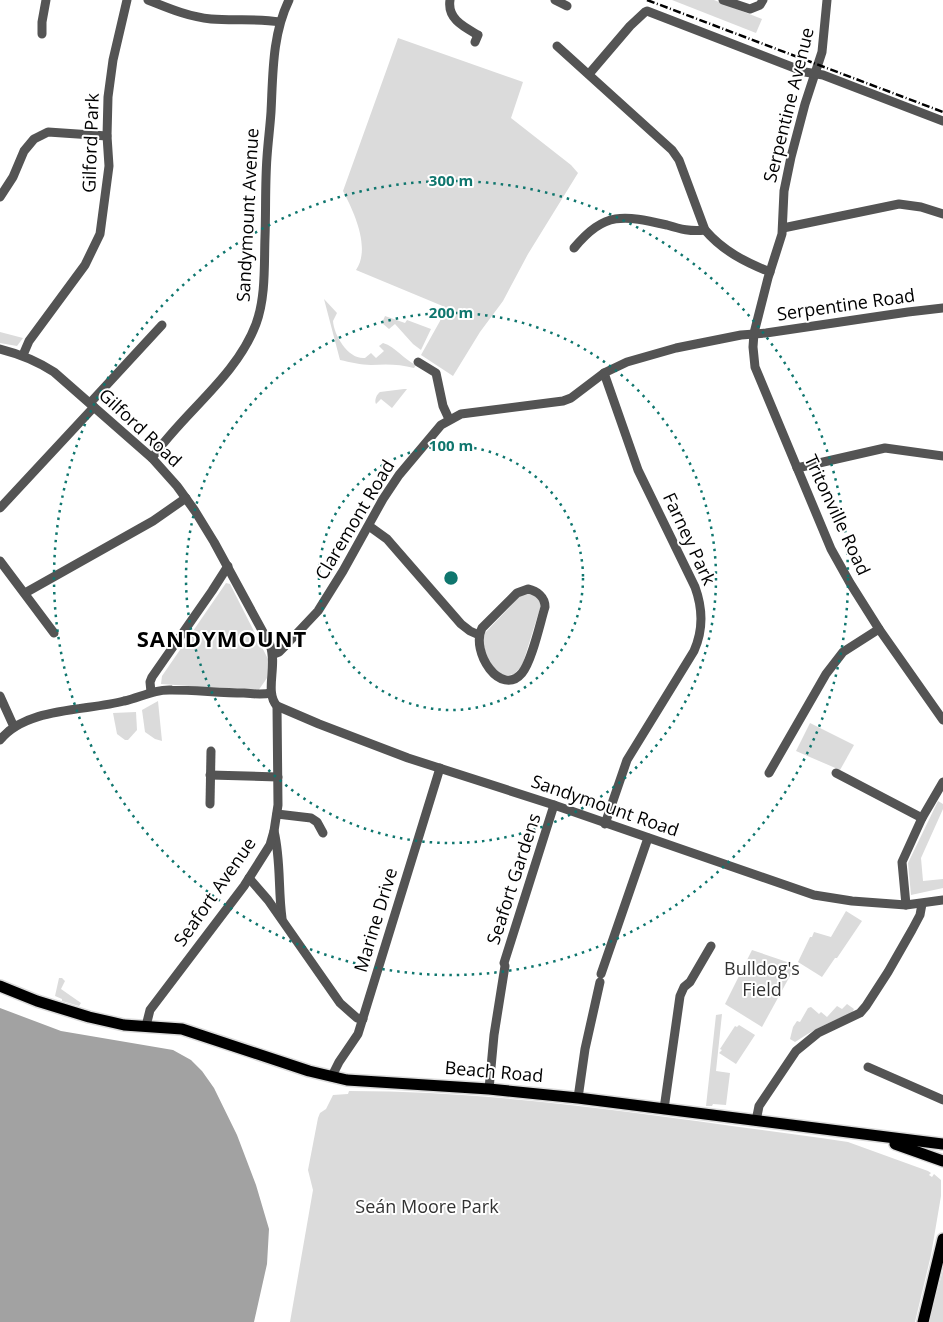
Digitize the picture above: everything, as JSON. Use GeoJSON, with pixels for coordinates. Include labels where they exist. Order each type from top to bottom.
{"type":"FeatureCollection","features":[{"type":"Feature","properties":{"kind":"main road","name":"Beach Road"},"geometry":{"type":"LineString","coordinates":[[0,986],[37,1001],[89,1018],[124,1025],[182,1029],[309,1071],[359,1082],[489,1089],[578,1098],[943,1144]]}},
{"type":"Feature","properties":{"kind":"main road","name":"Beach Road"},"geometry":{"type":"LineString","coordinates":[[845,1131],[906,1147],[943,1161]]}},
{"type":"Feature","properties":{"kind":"main road"},"geometry":{"type":"LineString","coordinates":[[923,1322],[943,1239]]}},
{"type":"Feature","properties":{"kind":"street"},"geometry":{"type":"LineString","coordinates":[[42,34],[46,0]]}},
{"type":"Feature","properties":{"kind":"street","name":"Gilford Park"},"geometry":{"type":"LineString","coordinates":[[24,355],[29,341],[86,265],[100,234],[108,174],[108,97],[113,60],[128,0]]}},
{"type":"Feature","properties":{"kind":"street"},"geometry":{"type":"LineString","coordinates":[[148,0],[194,16],[212,19],[280,22]]}},
{"type":"Feature","properties":{"kind":"street","name":"Sandymount Avenue"},"geometry":{"type":"LineString","coordinates":[[152,458],[188,414],[229,371],[248,340],[258,317],[265,255],[267,158],[274,60],[280,22],[288,0]]}},
{"type":"Feature","properties":{"kind":"street"},"geometry":{"type":"LineString","coordinates":[[450,0],[450,9],[456,22],[478,35],[475,42]]}},
{"type":"Feature","properties":{"kind":"street"},"geometry":{"type":"LineString","coordinates":[[555,0],[567,6]]}},
{"type":"Feature","properties":{"kind":"street"},"geometry":{"type":"LineString","coordinates":[[723,0],[750,9],[760,5],[764,0]]}},
{"type":"Feature","properties":{"kind":"street","name":"Serpentine Avenue"},"geometry":{"type":"LineString","coordinates":[[754,333],[770,272],[781,240],[784,191],[790,157],[823,47],[827,0]]}},
{"type":"Feature","properties":{"kind":"street"},"geometry":{"type":"LineString","coordinates":[[589,74],[630,26],[647,11],[805,72],[823,75],[943,121]]}},
{"type":"Feature","properties":{"kind":"street"},"geometry":{"type":"LineString","coordinates":[[557,46],[672,150],[679,160],[705,230],[713,239],[744,262],[770,272]]}},
{"type":"Feature","properties":{"kind":"street"},"geometry":{"type":"LineString","coordinates":[[0,196],[13,177],[24,151],[34,139],[48,132],[107,136]]}},
{"type":"Feature","properties":{"kind":"street"},"geometry":{"type":"LineString","coordinates":[[783,228],[898,204],[921,207],[943,214]]}},
{"type":"Feature","properties":{"kind":"street"},"geometry":{"type":"LineString","coordinates":[[574,248],[598,225],[615,218],[642,219],[692,232],[705,230]]}},
{"type":"Feature","properties":{"kind":"street","name":"Serpentine Road"},"geometry":{"type":"LineString","coordinates":[[754,333],[943,308]]}},
{"type":"Feature","properties":{"kind":"street"},"geometry":{"type":"LineString","coordinates":[[0,508],[162,325]]}},
{"type":"Feature","properties":{"kind":"street","name":"Claremont Road"},"geometry":{"type":"LineString","coordinates":[[274,654],[318,611],[344,571],[383,499],[437,428],[449,419],[460,414],[563,402],[604,373],[627,362],[706,341],[754,333]]}},
{"type":"Feature","properties":{"kind":"street","name":"Tritonville Road"},"geometry":{"type":"LineString","coordinates":[[754,333],[755,367],[831,549],[879,629],[943,720]]}},
{"type":"Feature","properties":{"kind":"street","name":"Gilford Road"},"geometry":{"type":"LineString","coordinates":[[0,350],[24,355],[39,361],[152,458],[186,498],[228,566],[269,641],[274,654]]}},
{"type":"Feature","properties":{"kind":"street"},"geometry":{"type":"LineString","coordinates":[[418,362],[436,373],[443,406],[449,419]]}},
{"type":"Feature","properties":{"kind":"street","name":"Farney Park"},"geometry":{"type":"LineString","coordinates":[[604,373],[638,470],[692,580],[698,597],[701,618],[700,636],[694,651],[627,760],[604,824]]}},
{"type":"Feature","properties":{"kind":"street"},"geometry":{"type":"LineString","coordinates":[[796,468],[886,448],[943,456]]}},
{"type":"Feature","properties":{"kind":"street"},"geometry":{"type":"LineString","coordinates":[[25,593],[153,521],[186,498]]}},
{"type":"Feature","properties":{"kind":"street"},"geometry":{"type":"LineString","coordinates":[[369,526],[387,539],[461,624],[478,634]]}},
{"type":"Feature","properties":{"kind":"street"},"geometry":{"type":"LineString","coordinates":[[0,561],[54,633]]}},
{"type":"Feature","properties":{"kind":"street"},"geometry":{"type":"LineString","coordinates":[[151,692],[150,682],[152,677],[228,566]]}},
{"type":"Feature","properties":{"kind":"street"},"geometry":{"type":"LineString","coordinates":[[532,590],[544,600],[545,607],[529,659],[523,672],[518,676],[502,679],[495,676],[487,666],[479,649],[478,634],[520,591],[532,590]]}},
{"type":"Feature","properties":{"kind":"street"},"geometry":{"type":"LineString","coordinates":[[769,773],[826,674],[843,652],[879,629]]}},
{"type":"Feature","properties":{"kind":"street"},"geometry":{"type":"LineString","coordinates":[[274,654],[271,693],[273,700],[278,706]]}},
{"type":"Feature","properties":{"kind":"street"},"geometry":{"type":"LineString","coordinates":[[0,740],[14,727],[44,716],[69,710],[123,702],[151,692],[170,689],[271,693]]}},
{"type":"Feature","properties":{"kind":"street"},"geometry":{"type":"LineString","coordinates":[[0,696],[14,727]]}},
{"type":"Feature","properties":{"kind":"street","name":"Sandymount Road"},"geometry":{"type":"LineString","coordinates":[[278,706],[408,758],[554,805],[604,824],[814,895],[852,901],[906,905],[943,900]]}},
{"type":"Feature","properties":{"kind":"street","name":"Seafort Avenue"},"geometry":{"type":"LineString","coordinates":[[146,1026],[150,1010],[249,878],[270,845],[277,814],[278,706]]}},
{"type":"Feature","properties":{"kind":"street"},"geometry":{"type":"LineString","coordinates":[[210,804],[211,751]]}},
{"type":"Feature","properties":{"kind":"street","name":"Marine Drive"},"geometry":{"type":"LineString","coordinates":[[332,1076],[358,1034],[440,768]]}},
{"type":"Feature","properties":{"kind":"street"},"geometry":{"type":"LineString","coordinates":[[836,773],[922,818]]}},
{"type":"Feature","properties":{"kind":"street"},"geometry":{"type":"LineString","coordinates":[[210,775],[278,777]]}},
{"type":"Feature","properties":{"kind":"street"},"geometry":{"type":"LineString","coordinates":[[906,905],[902,862],[922,818],[943,782]]}},
{"type":"Feature","properties":{"kind":"street","name":"Seafort Gardens"},"geometry":{"type":"LineString","coordinates":[[489,1089],[504,964],[554,805]]}},
{"type":"Feature","properties":{"kind":"street"},"geometry":{"type":"LineString","coordinates":[[277,814],[311,818],[317,822],[323,833]]}},
{"type":"Feature","properties":{"kind":"street"},"geometry":{"type":"LineString","coordinates":[[274,831],[278,849],[279,897],[282,919]]}},
{"type":"Feature","properties":{"kind":"street"},"geometry":{"type":"LineString","coordinates":[[578,1098],[585,1049],[600,978],[648,838]]}},
{"type":"Feature","properties":{"kind":"street"},"geometry":{"type":"LineString","coordinates":[[249,878],[282,919],[340,1003],[356,1018],[363,1019]]}},
{"type":"Feature","properties":{"kind":"street"},"geometry":{"type":"LineString","coordinates":[[756,1121],[759,1106],[796,1051],[818,1033],[852,1018],[866,1006],[907,939],[920,915],[922,904]]}},
{"type":"Feature","properties":{"kind":"street"},"geometry":{"type":"LineString","coordinates":[[664,1109],[680,996],[711,946]]}},
{"type":"Feature","properties":{"kind":"street"},"geometry":{"type":"LineString","coordinates":[[868,1067],[943,1100]]}},
{"type":"Feature","properties":{"kind":"green space"},"geometry":{"type":"Polygon","coordinates":[[[672,0],[714,0],[762,19],[756,33],[672,0]]]}},
{"type":"Feature","properties":{"kind":"green space"},"geometry":{"type":"Polygon","coordinates":[[[398,38],[523,82],[511,118],[571,165],[578,173],[528,254],[503,301],[480,332],[453,376],[421,355],[440,321],[445,307],[356,270],[362,251],[361,241],[356,219],[343,191],[398,38]]]}},
{"type":"Feature","properties":{"kind":"green space"},"geometry":{"type":"Polygon","coordinates":[[[324,299],[337,313],[333,321],[339,340],[353,355],[365,358],[371,353],[376,358],[384,351],[379,346],[383,343],[392,347],[416,365],[414,368],[393,365],[371,365],[340,360],[324,299]]]}},
{"type":"Feature","properties":{"kind":"green space"},"geometry":{"type":"Polygon","coordinates":[[[385,316],[405,323],[407,320],[431,329],[421,350],[395,324],[389,329],[382,323],[385,316]]]}},
{"type":"Feature","properties":{"kind":"green space"},"geometry":{"type":"Polygon","coordinates":[[[0,332],[23,338],[17,346],[0,343],[0,332]]]}},
{"type":"Feature","properties":{"kind":"green space"},"geometry":{"type":"Polygon","coordinates":[[[407,389],[392,408],[381,399],[376,404],[376,397],[380,392],[407,389]]]}},
{"type":"Feature","properties":{"kind":"green space"},"geometry":{"type":"Polygon","coordinates":[[[226,583],[230,584],[269,661],[267,678],[258,691],[161,684],[162,676],[226,583]]]}},
{"type":"Feature","properties":{"kind":"green space"},"geometry":{"type":"Polygon","coordinates":[[[523,593],[534,596],[541,605],[522,666],[514,674],[505,676],[495,669],[485,652],[484,634],[523,593]]]}},
{"type":"Feature","properties":{"kind":"green space"},"geometry":{"type":"Polygon","coordinates":[[[158,701],[162,741],[155,739],[145,732],[142,710],[158,701]]]}},
{"type":"Feature","properties":{"kind":"green space"},"geometry":{"type":"Polygon","coordinates":[[[136,712],[137,730],[128,740],[125,740],[117,734],[113,713],[136,712]]]}},
{"type":"Feature","properties":{"kind":"green space"},"geometry":{"type":"Polygon","coordinates":[[[810,723],[854,745],[840,770],[796,751],[810,723]]]}},
{"type":"Feature","properties":{"kind":"green space"},"geometry":{"type":"Polygon","coordinates":[[[938,801],[943,804],[943,809],[921,858],[923,881],[943,879],[943,888],[911,895],[908,863],[938,801]]]}},
{"type":"Feature","properties":{"kind":"green space"},"geometry":{"type":"Polygon","coordinates":[[[846,911],[862,921],[822,977],[798,962],[814,932],[831,937],[846,911]]]}},
{"type":"Feature","properties":{"kind":"green space","name":"Bulldog's Field"},"geometry":{"type":"Polygon","coordinates":[[[752,950],[796,965],[762,1027],[725,1004],[752,950]]]}},
{"type":"Feature","properties":{"kind":"green space"},"geometry":{"type":"Polygon","coordinates":[[[59,978],[65,981],[61,989],[81,1003],[79,1006],[62,1001],[62,999],[55,996],[59,978]]]}},
{"type":"Feature","properties":{"kind":"green space"},"geometry":{"type":"Polygon","coordinates":[[[847,1004],[854,1009],[852,1013],[822,1026],[795,1042],[790,1039],[793,1027],[797,1021],[800,1022],[808,1008],[811,1007],[819,1014],[821,1012],[827,1017],[837,1006],[842,1009],[847,1004]]]}},
{"type":"Feature","properties":{"kind":"green space"},"geometry":{"type":"Polygon","coordinates":[[[722,1014],[716,1071],[730,1073],[726,1105],[713,1104],[712,1106],[706,1106],[716,1015],[722,1014]]]}},
{"type":"Feature","properties":{"kind":"green space"},"geometry":{"type":"Polygon","coordinates":[[[739,1025],[755,1035],[736,1064],[719,1053],[735,1026],[739,1025]]]}},
{"type":"Feature","properties":{"kind":"green space","name":"Seán Moore Park"},"geometry":{"type":"Polygon","coordinates":[[[349,1091],[467,1095],[526,1100],[821,1138],[848,1142],[928,1171],[931,1173],[929,1175],[932,1177],[934,1174],[941,1180],[941,1196],[931,1255],[915,1322],[290,1322],[313,1190],[308,1170],[318,1118],[320,1113],[326,1109],[333,1095],[348,1094],[349,1091]]]}},
{"type":"Feature","properties":{"kind":"green space"},"geometry":{"type":"Polygon","coordinates":[[[943,1270],[943,1322],[929,1322],[943,1270]]]}},
{"type":"Feature","properties":{"kind":"shaded area"},"geometry":{"type":"Polygon","coordinates":[[[0,1008],[61,1031],[173,1050],[191,1060],[202,1071],[214,1088],[237,1135],[256,1185],[269,1229],[267,1264],[254,1322],[0,1322],[0,1008]]]}},
{"type":"Feature","properties":{"kind":"railway"},"geometry":{"type":"LineString","coordinates":[[647,0],[943,112]]}},
{"type":"Feature","properties":{"kind":"district","name":"SANDYMOUNT"},"geometry":{"type":"Point","coordinates":[222,639]}}]}
